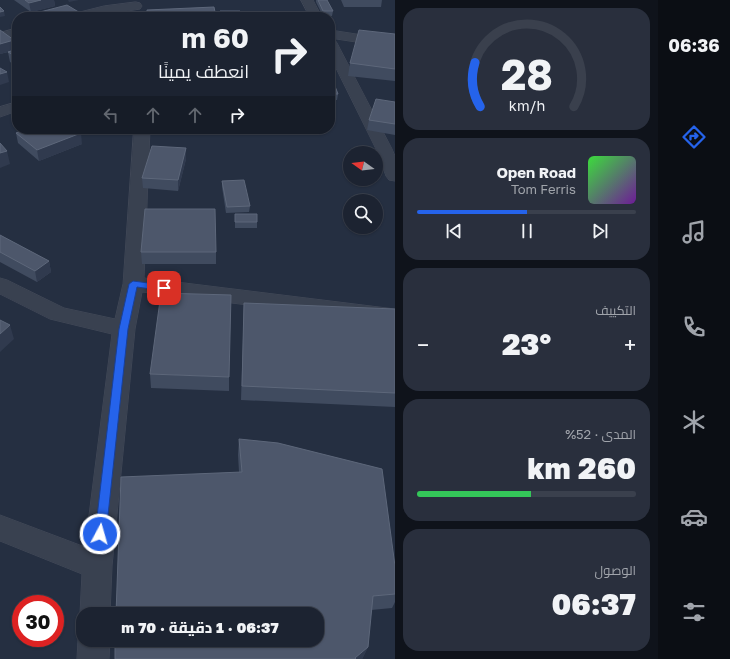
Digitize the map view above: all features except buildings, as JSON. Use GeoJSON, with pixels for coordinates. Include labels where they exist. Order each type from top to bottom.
{"type":"FeatureCollection","features":[{"type":"Feature","properties":{"kind":"street"},"geometry":{"type":"LineString","coordinates":[[307,0],[313,12]]}},
{"type":"Feature","properties":{"kind":"street"},"geometry":{"type":"LineString","coordinates":[[96,12],[135,8]]}},
{"type":"Feature","properties":{"kind":"street"},"geometry":{"type":"LineString","coordinates":[[0,37],[12,33]]}},
{"type":"Feature","properties":{"kind":"street"},"geometry":{"type":"LineString","coordinates":[[335,35],[395,44]]}},
{"type":"Feature","properties":{"kind":"street"},"geometry":{"type":"LineString","coordinates":[[335,52],[390,150],[395,176]]}},
{"type":"Feature","properties":{"kind":"street"},"geometry":{"type":"LineString","coordinates":[[0,112],[12,108]]}},
{"type":"Feature","properties":{"kind":"street"},"geometry":{"type":"LineString","coordinates":[[95,607],[97,566],[124,329],[133,284],[142,134]]}},
{"type":"Feature","properties":{"kind":"street"},"geometry":{"type":"LineString","coordinates":[[133,284],[395,316]]}},
{"type":"Feature","properties":{"kind":"street"},"geometry":{"type":"LineString","coordinates":[[0,285],[58,314],[124,329]]}},
{"type":"Feature","properties":{"kind":"street"},"geometry":{"type":"LineString","coordinates":[[0,528],[97,566]]}},
{"type":"Feature","properties":{"kind":"street"},"geometry":{"type":"LineString","coordinates":[[93,659],[94,647]]}},
{"type":"Feature","properties":{"kind":"route"},"geometry":{"type":"LineString","coordinates":[[100,534],[124,329],[133,284],[164,288]]}}]}
